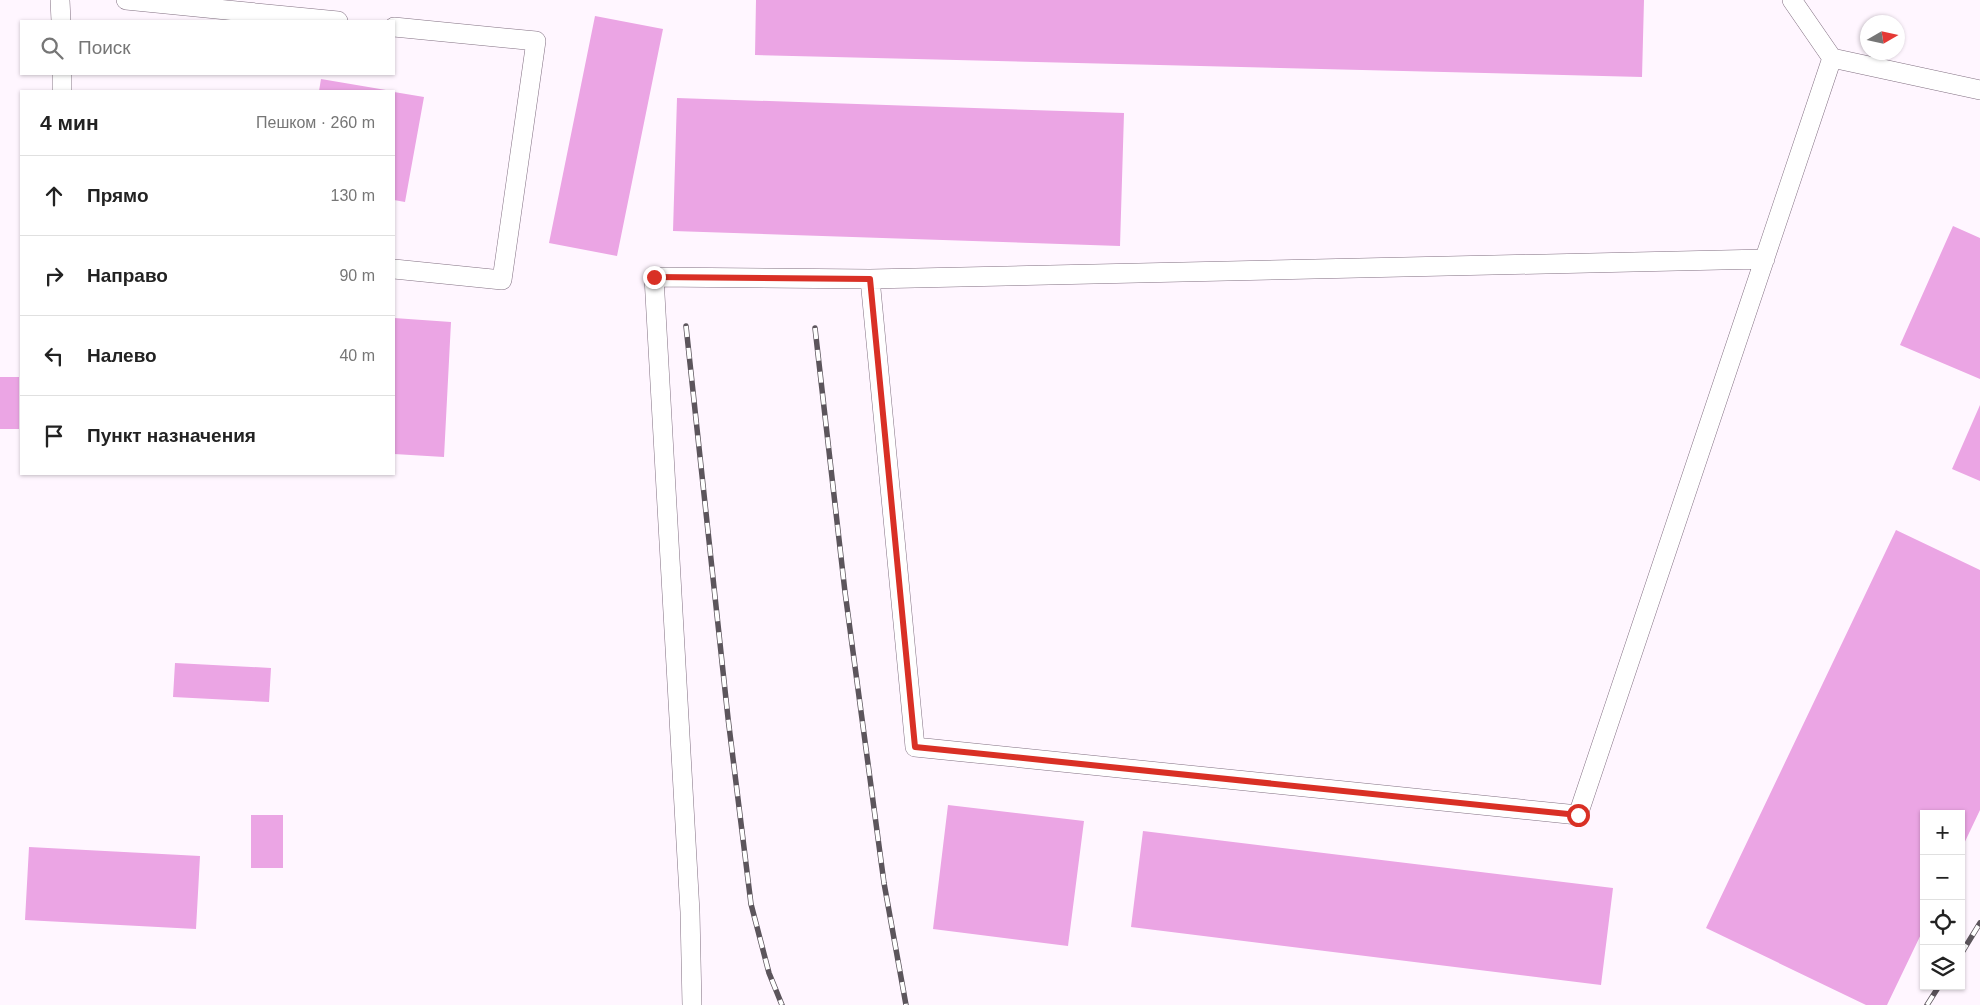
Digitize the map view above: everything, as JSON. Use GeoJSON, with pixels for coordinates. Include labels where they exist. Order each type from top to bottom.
{"type":"FeatureCollection","features":[{"type":"Feature","properties":{"kind":"lane"},"geometry":{"type":"LineString","coordinates":[[60,0],[61,20]]}},
{"type":"Feature","properties":{"kind":"lane"},"geometry":{"type":"LineString","coordinates":[[126,0],[328,20]]}},
{"type":"Feature","properties":{"kind":"lane"},"geometry":{"type":"LineString","coordinates":[[1792,0],[1832,58],[1980,90]]}},
{"type":"Feature","properties":{"kind":"lane"},"geometry":{"type":"LineString","coordinates":[[395,27],[536,41],[502,280],[395,268]]}},
{"type":"Feature","properties":{"kind":"lane"},"geometry":{"type":"LineString","coordinates":[[870,279],[915,747],[1578,815],[1832,58]]}},
{"type":"Feature","properties":{"kind":"lane"},"geometry":{"type":"LineString","coordinates":[[62,75],[62,90]]}},
{"type":"Feature","properties":{"kind":"lane"},"geometry":{"type":"LineString","coordinates":[[692,1005],[690,912],[654,277],[870,279],[1765,259]]}},
{"type":"Feature","properties":{"kind":"building"},"geometry":{"type":"Polygon","coordinates":[[[756,0],[1644,0],[1642,77],[755,55],[756,0]]]}},
{"type":"Feature","properties":{"kind":"building"},"geometry":{"type":"Polygon","coordinates":[[[595,16],[663,29],[617,256],[549,243],[595,16]]]}},
{"type":"Feature","properties":{"kind":"building"},"geometry":{"type":"Polygon","coordinates":[[[321,79],[386,90],[319,90],[321,79]]]}},
{"type":"Feature","properties":{"kind":"building"},"geometry":{"type":"Polygon","coordinates":[[[395,92],[424,97],[405,202],[395,200],[395,92]]]}},
{"type":"Feature","properties":{"kind":"building"},"geometry":{"type":"Polygon","coordinates":[[[677,98],[1124,113],[1120,246],[673,231],[677,98]]]}},
{"type":"Feature","properties":{"kind":"building"},"geometry":{"type":"Polygon","coordinates":[[[1953,226],[1980,238],[1980,379],[1900,345],[1953,226]]]}},
{"type":"Feature","properties":{"kind":"building"},"geometry":{"type":"Polygon","coordinates":[[[395,318],[451,322],[444,457],[395,454],[395,318]]]}},
{"type":"Feature","properties":{"kind":"building"},"geometry":{"type":"Polygon","coordinates":[[[0,377],[19,377],[19,429],[0,429],[0,377]]]}},
{"type":"Feature","properties":{"kind":"building"},"geometry":{"type":"Polygon","coordinates":[[[1980,405],[1980,481],[1952,469],[1980,405]]]}},
{"type":"Feature","properties":{"kind":"building"},"geometry":{"type":"Polygon","coordinates":[[[1896,530],[1980,570],[1980,810],[1965,842],[1965,810],[1920,810],[1920,936],[1887,1005],[1866,1005],[1706,928],[1896,530]]]}},
{"type":"Feature","properties":{"kind":"building"},"geometry":{"type":"Polygon","coordinates":[[[175,663],[271,668],[269,702],[173,697],[175,663]]]}},
{"type":"Feature","properties":{"kind":"building"},"geometry":{"type":"Polygon","coordinates":[[[948,805],[1084,821],[1068,946],[933,929],[948,805]]]}},
{"type":"Feature","properties":{"kind":"building"},"geometry":{"type":"Polygon","coordinates":[[[251,815],[283,815],[283,868],[251,868],[251,815]]]}},
{"type":"Feature","properties":{"kind":"building"},"geometry":{"type":"Polygon","coordinates":[[[1143,831],[1613,888],[1601,985],[1131,927],[1143,831]]]}},
{"type":"Feature","properties":{"kind":"building"},"geometry":{"type":"Polygon","coordinates":[[[29,847],[200,856],[196,929],[25,920],[29,847]]]}},
{"type":"Feature","properties":{"kind":"railway"},"geometry":{"type":"LineString","coordinates":[[686,326],[728,718],[751,904],[769,973],[782,1005]]}},
{"type":"Feature","properties":{"kind":"railway"},"geometry":{"type":"LineString","coordinates":[[815,328],[845,592],[884,883],[906,1005]]}},
{"type":"Feature","properties":{"kind":"railway"},"geometry":{"type":"LineString","coordinates":[[1965,947],[1980,923]]}},
{"type":"Feature","properties":{"kind":"railway"},"geometry":{"type":"LineString","coordinates":[[1927,1005],[1936,990]]}},
{"type":"Feature","properties":{"kind":"route"},"geometry":{"type":"LineString","coordinates":[[654,277],[870,279],[915,747],[1578,815]]}}]}
